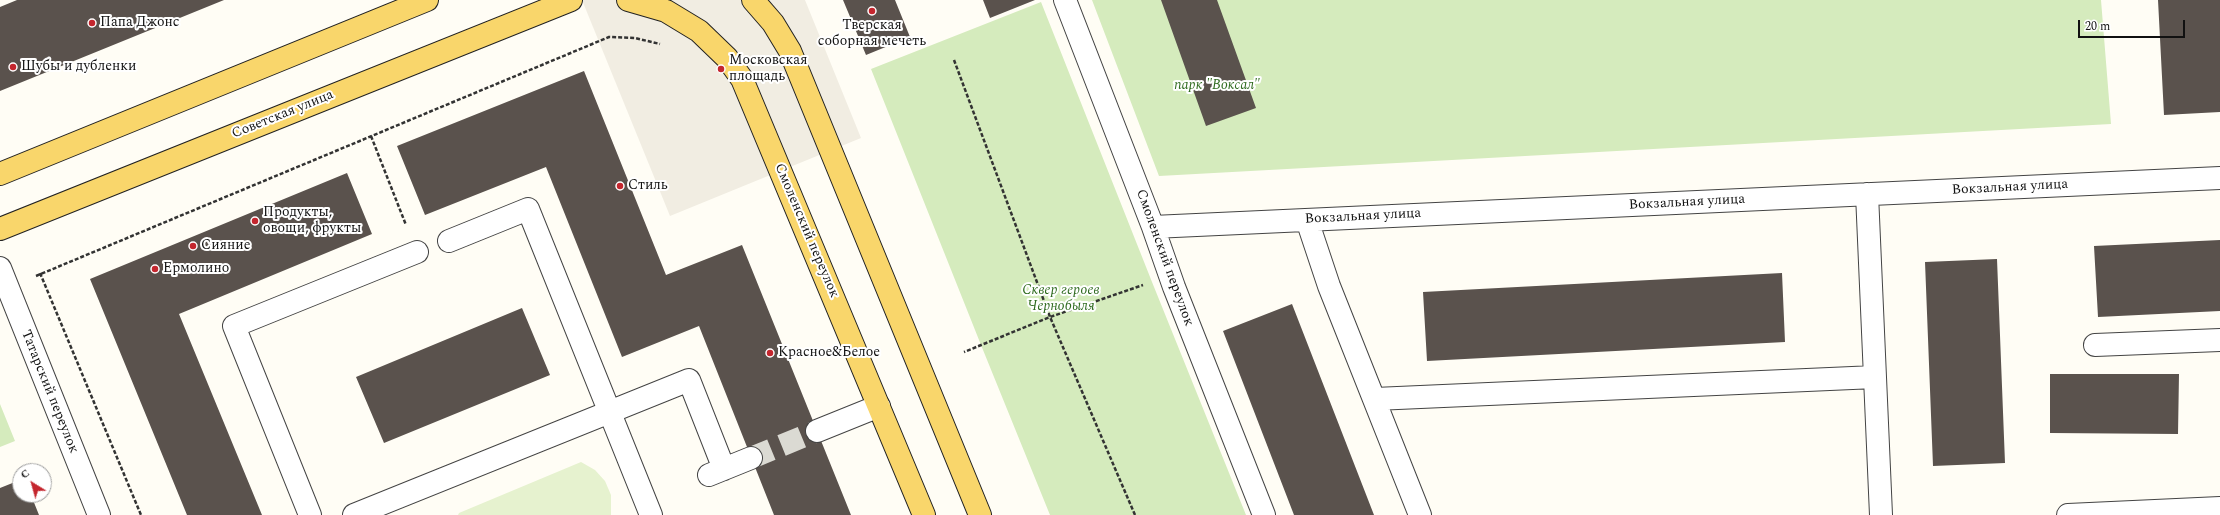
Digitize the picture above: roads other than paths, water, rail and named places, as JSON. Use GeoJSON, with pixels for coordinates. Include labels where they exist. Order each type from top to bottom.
{"type":"FeatureCollection","features":[{"type":"Feature","properties":{"kind":"main road"},"geometry":{"type":"LineString","coordinates":[[0,174],[427,0]]}},
{"type":"Feature","properties":{"kind":"main road","name":"Смоленский переулок"},"geometry":{"type":"LineString","coordinates":[[628,0],[666,11],[694,27],[719,48],[742,79],[924,515]]}},
{"type":"Feature","properties":{"kind":"main road"},"geometry":{"type":"LineString","coordinates":[[753,0],[773,23],[790,51]]}},
{"type":"Feature","properties":{"kind":"main road"},"geometry":{"type":"LineString","coordinates":[[769,0],[980,515]]}},
{"type":"Feature","properties":{"kind":"main road","name":"Советская улица"},"geometry":{"type":"LineString","coordinates":[[0,229],[568,1]]}},
{"type":"Feature","properties":{"kind":"street","name":"Смоленский переулок"},"geometry":{"type":"LineString","coordinates":[[1065,0],[1153,227],[1170,276],[1264,515]]}},
{"type":"Feature","properties":{"kind":"street","name":"Вокзальная улица"},"geometry":{"type":"LineString","coordinates":[[1153,227],[2220,178]]}},
{"type":"Feature","properties":{"kind":"street"},"geometry":{"type":"LineString","coordinates":[[1867,194],[1881,515]]}},
{"type":"Feature","properties":{"kind":"street"},"geometry":{"type":"LineString","coordinates":[[449,241],[528,209],[651,515]]}},
{"type":"Feature","properties":{"kind":"street"},"geometry":{"type":"LineString","coordinates":[[1307,220],[1329,286],[1420,515]]}},
{"type":"Feature","properties":{"kind":"street"},"geometry":{"type":"LineString","coordinates":[[310,515],[234,326],[417,252]]}},
{"type":"Feature","properties":{"kind":"street","name":"Татарский переулок"},"geometry":{"type":"LineString","coordinates":[[0,268],[99,515]]}},
{"type":"Feature","properties":{"kind":"street"},"geometry":{"type":"LineString","coordinates":[[2095,344],[2220,340]]}},
{"type":"Feature","properties":{"kind":"street"},"geometry":{"type":"LineString","coordinates":[[1375,400],[1875,377]]}},
{"type":"Feature","properties":{"kind":"street"},"geometry":{"type":"LineString","coordinates":[[354,515],[688,380],[717,472],[751,458]]}},
{"type":"Feature","properties":{"kind":"street"},"geometry":{"type":"LineString","coordinates":[[817,431],[879,406]]}},
{"type":"Feature","properties":{"kind":"street"},"geometry":{"type":"LineString","coordinates":[[2068,515],[2220,508]]}},
{"type":"Feature","properties":{"kind":"tunnel"},"geometry":{"type":"LineString","coordinates":[[751,458],[817,431]]}},
{"type":"Feature","properties":{"kind":"place","name":"Тверская соборная мечеть"},"geometry":{"type":"Point","coordinates":[872,11]}},
{"type":"Feature","properties":{"kind":"place","name":"Папа Джонс"},"geometry":{"type":"Point","coordinates":[92,23]}},
{"type":"Feature","properties":{"kind":"place","name":"Шубы и дубленки"},"geometry":{"type":"Point","coordinates":[13,67]}},
{"type":"Feature","properties":{"kind":"place","name":"Московская площадь"},"geometry":{"type":"Point","coordinates":[721,69]}},
{"type":"Feature","properties":{"kind":"place","name":"Стиль"},"geometry":{"type":"Point","coordinates":[620,186]}},
{"type":"Feature","properties":{"kind":"place","name":"Продукты, овощи, фрукты"},"geometry":{"type":"Point","coordinates":[255,221]}},
{"type":"Feature","properties":{"kind":"place","name":"Сияние"},"geometry":{"type":"Point","coordinates":[193,246]}},
{"type":"Feature","properties":{"kind":"place","name":"Ермолино"},"geometry":{"type":"Point","coordinates":[155,269]}},
{"type":"Feature","properties":{"kind":"place","name":"Красное&Белое"},"geometry":{"type":"Point","coordinates":[770,353]}},
{"type":"Feature","properties":{"kind":"park label","name":"парк \"Воксал\""},"geometry":{"type":"Point","coordinates":[1217,86]}},
{"type":"Feature","properties":{"kind":"park label","name":"Сквер героев Чернобыля"},"geometry":{"type":"Point","coordinates":[1061,300]}}]}
